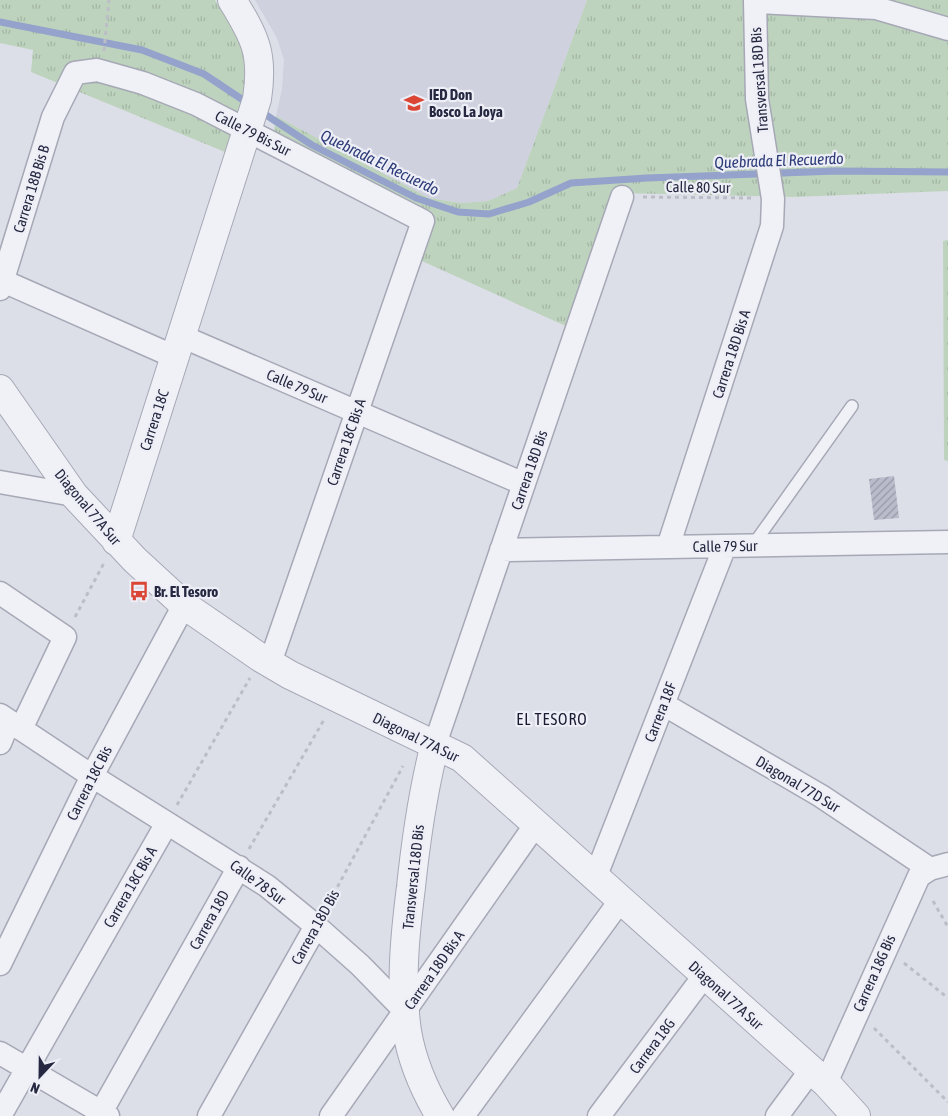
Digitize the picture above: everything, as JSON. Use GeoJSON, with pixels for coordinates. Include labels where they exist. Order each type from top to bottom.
{"type":"FeatureCollection","features":[{"type":"Feature","properties":{"kind":"street","name":"Carrera 18C"},"geometry":{"type":"LineString","coordinates":[[116,540],[252,115],[260,80],[257,45],[232,0]]}},
{"type":"Feature","properties":{"kind":"street"},"geometry":{"type":"LineString","coordinates":[[755,1],[876,8],[948,29]]}},
{"type":"Feature","properties":{"kind":"street","name":"Transversal 18D Bis"},"geometry":{"type":"LineString","coordinates":[[755,1],[757,99],[765,159]]}},
{"type":"Feature","properties":{"kind":"street","name":"Calle 79 Bis Sur"},"geometry":{"type":"LineString","coordinates":[[75,73],[97,70],[143,83],[196,104],[252,115],[423,221]]}},
{"type":"Feature","properties":{"kind":"street","name":"Carrera 18B Bis B"},"geometry":{"type":"LineString","coordinates":[[1,285],[53,117],[75,73]]}},
{"type":"Feature","properties":{"kind":"street","name":"Carrera 18D Bis A"},"geometry":{"type":"LineString","coordinates":[[668,547],[767,247],[772,226],[772,193],[765,159]]}},
{"type":"Feature","properties":{"kind":"street","name":"Carrera 18D Bis"},"geometry":{"type":"LineString","coordinates":[[427,740],[501,550],[622,197]]}},
{"type":"Feature","properties":{"kind":"street","name":"Carrera 18C Bis A"},"geometry":{"type":"LineString","coordinates":[[265,660],[357,412],[423,221]]}},
{"type":"Feature","properties":{"kind":"street","name":"Calle 79 Sur"},"geometry":{"type":"LineString","coordinates":[[1,285],[357,412],[524,484]]}},
{"type":"Feature","properties":{"kind":"street","name":"Diagonal 77A Sur"},"geometry":{"type":"LineString","coordinates":[[0,389],[74,495],[116,540],[184,605],[265,660],[336,698],[451,752],[475,768],[620,901],[818,1076],[856,1116]]}},
{"type":"Feature","properties":{"kind":"street"},"geometry":{"type":"LineString","coordinates":[[0,482],[74,495]]}},
{"type":"Feature","properties":{"kind":"street","name":"Calle 79 Sur"},"geometry":{"type":"LineString","coordinates":[[501,550],[948,542]]}},
{"type":"Feature","properties":{"kind":"street","name":"Carrera 18F"},"geometry":{"type":"LineString","coordinates":[[595,878],[725,546]]}},
{"type":"Feature","properties":{"kind":"street"},"geometry":{"type":"LineString","coordinates":[[0,593],[65,637],[10,722],[0,743]]}},
{"type":"Feature","properties":{"kind":"street","name":"Carrera 18C Bis"},"geometry":{"type":"LineString","coordinates":[[0,964],[92,776],[184,605]]}},
{"type":"Feature","properties":{"kind":"street","name":"Diagonal 77D Sur"},"geometry":{"type":"LineString","coordinates":[[663,704],[939,866]]}},
{"type":"Feature","properties":{"kind":"street","name":"Calle 78 Sur"},"geometry":{"type":"LineString","coordinates":[[10,722],[92,776],[239,867],[316,926],[405,1011]]}},
{"type":"Feature","properties":{"kind":"street","name":"Transversal 18D Bis"},"geometry":{"type":"LineString","coordinates":[[405,1011],[404,975],[412,876],[427,740]]}},
{"type":"Feature","properties":{"kind":"street","name":"Carrera 18C Bis A"},"geometry":{"type":"LineString","coordinates":[[0,1116],[167,823]]}},
{"type":"Feature","properties":{"kind":"street","name":"Carrera 18D Bis A"},"geometry":{"type":"LineString","coordinates":[[331,1116],[536,824]]}},
{"type":"Feature","properties":{"kind":"street","name":"Carrera 18G Bis"},"geometry":{"type":"LineString","coordinates":[[777,1116],[818,1076],[858,1011],[919,876],[939,866]]}},
{"type":"Feature","properties":{"kind":"street","name":"Carrera 18D"},"geometry":{"type":"LineString","coordinates":[[103,1115],[239,867]]}},
{"type":"Feature","properties":{"kind":"street"},"geometry":{"type":"LineString","coordinates":[[463,1116],[620,901]]}},
{"type":"Feature","properties":{"kind":"street","name":"Carrera 18D Bis"},"geometry":{"type":"LineString","coordinates":[[208,1116],[316,926]]}},
{"type":"Feature","properties":{"kind":"street","name":"Carrera 18G"},"geometry":{"type":"LineString","coordinates":[[599,1116],[704,976]]}},
{"type":"Feature","properties":{"kind":"street"},"geometry":{"type":"LineString","coordinates":[[405,1011],[412,1055],[431,1100],[440,1116]]}},
{"type":"Feature","properties":{"kind":"street"},"geometry":{"type":"LineString","coordinates":[[0,1052],[103,1115]]}},
{"type":"Feature","properties":{"kind":"lane"},"geometry":{"type":"LineString","coordinates":[[753,545],[852,406]]}},
{"type":"Feature","properties":{"kind":"path"},"geometry":{"type":"LineString","coordinates":[[104,56],[108,29],[109,0]]}},
{"type":"Feature","properties":{"kind":"path","name":"Calle 80 Sur"},"geometry":{"type":"LineString","coordinates":[[622,197],[772,193]]}},
{"type":"Feature","properties":{"kind":"path"},"geometry":{"type":"LineString","coordinates":[[65,637],[116,540]]}},
{"type":"Feature","properties":{"kind":"path"},"geometry":{"type":"LineString","coordinates":[[167,823],[265,660]]}},
{"type":"Feature","properties":{"kind":"path"},"geometry":{"type":"LineString","coordinates":[[239,867],[336,698]]}},
{"type":"Feature","properties":{"kind":"path","name":"Carrera 18D Bis"},"geometry":{"type":"LineString","coordinates":[[316,926],[427,740]]}},
{"type":"Feature","properties":{"kind":"path"},"geometry":{"type":"LineString","coordinates":[[885,948],[948,998]]}},
{"type":"Feature","properties":{"kind":"path"},"geometry":{"type":"LineString","coordinates":[[858,1011],[948,1102]]}},
{"type":"Feature","properties":{"kind":"shaded area","name":"IED Don Bosco La Joya"},"geometry":{"type":"Polygon","coordinates":[[[255,0],[587,0],[517,188],[488,201],[461,203],[429,198],[276,116],[282,89],[284,60],[277,38],[255,0]]]}},
{"type":"Feature","properties":{"kind":"green space"},"geometry":{"type":"Polygon","coordinates":[[[0,0],[215,0],[242,48],[246,66],[243,97],[225,152],[31,72],[33,50],[0,43],[0,0]]]}},
{"type":"Feature","properties":{"kind":"green space"},"geometry":{"type":"Polygon","coordinates":[[[587,0],[948,0],[948,191],[793,197],[617,193],[568,327],[422,261],[431,212],[274,131],[276,116],[429,198],[461,203],[488,201],[517,188],[587,0]]]}},
{"type":"Feature","properties":{"kind":"green space"},"geometry":{"type":"Polygon","coordinates":[[[948,240],[948,461],[944,460],[943,241],[948,240]]]}},
{"type":"Feature","properties":{"kind":"building"},"geometry":{"type":"Polygon","coordinates":[[[894,476],[899,518],[874,520],[869,479],[894,476]]]}},
{"type":"Feature","properties":{"kind":"waterway","name":"Quebrada El Recuerdo"},"geometry":{"type":"LineString","coordinates":[[0,22],[142,50],[204,74],[249,104]]}},
{"type":"Feature","properties":{"kind":"waterway","name":"Quebrada El Recuerdo"},"geometry":{"type":"LineString","coordinates":[[260,111],[312,145],[416,198],[458,212],[489,214],[529,202],[571,183],[647,178],[836,171],[948,172]]}},
{"type":"Feature","properties":{"kind":"place","name":"IED Don Bosco La Joya"},"geometry":{"type":"Point","coordinates":[414,103]}},
{"type":"Feature","properties":{"kind":"place","name":"Br. El Tesoro"},"geometry":{"type":"Point","coordinates":[139,591]}},
{"type":"Feature","properties":{"kind":"district","name":"EL TESORO"},"geometry":{"type":"Point","coordinates":[552,719]}}]}
